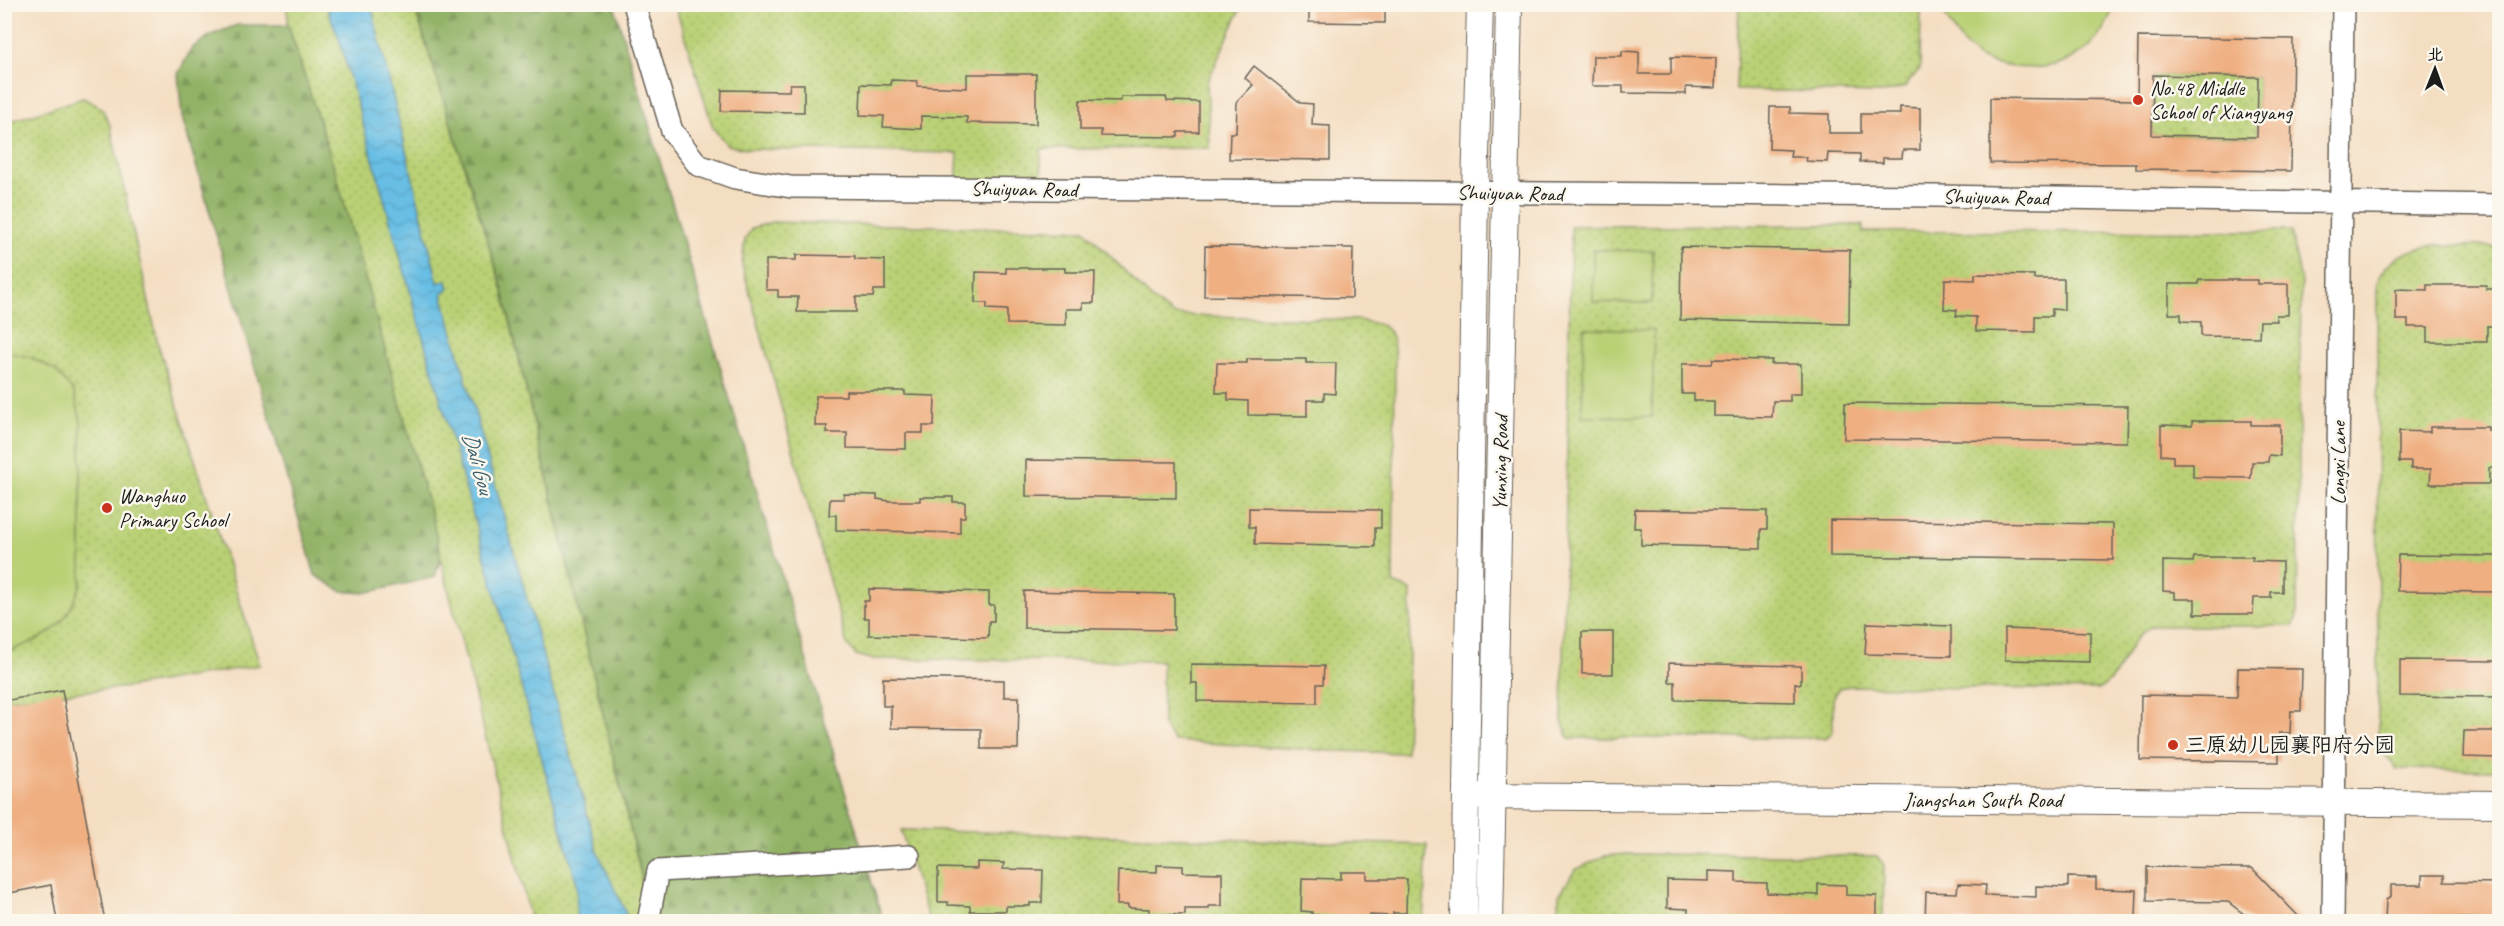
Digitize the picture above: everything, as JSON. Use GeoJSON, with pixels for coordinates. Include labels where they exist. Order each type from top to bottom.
{"type":"FeatureCollection","features":[{"type":"Feature","properties":{"kind":"street","name":"Shuiyuan Road"},"geometry":{"type":"LineString","coordinates":[[634,4],[672,131],[698,165],[735,178],[791,187],[1934,196],[2499,205]]}},
{"type":"Feature","properties":{"kind":"street","name":"Yunxing Road"},"geometry":{"type":"LineString","coordinates":[[1464,921],[1480,4]]}},
{"type":"Feature","properties":{"kind":"street","name":"Yunxing Road"},"geometry":{"type":"LineString","coordinates":[[1490,921],[1509,4]]}},
{"type":"Feature","properties":{"kind":"street","name":"Longxi Lane"},"geometry":{"type":"LineString","coordinates":[[2333,921],[2343,4]]}},
{"type":"Feature","properties":{"kind":"street","name":"Jiangshan South Road"},"geometry":{"type":"LineString","coordinates":[[1466,796],[2499,804]]}},
{"type":"Feature","properties":{"kind":"street"},"geometry":{"type":"LineString","coordinates":[[648,921],[658,871],[909,856]]}},
{"type":"Feature","properties":{"kind":"green space"},"geometry":{"type":"Polygon","coordinates":[[[1739,4],[1921,5],[1920,69],[1904,87],[1883,93],[1736,90],[1739,4]]]}},
{"type":"Feature","properties":{"kind":"green space"},"geometry":{"type":"Polygon","coordinates":[[[1941,4],[2114,5],[2099,36],[2089,47],[2063,62],[2032,68],[2000,65],[1978,57],[1956,34],[1941,4]]]}},
{"type":"Feature","properties":{"kind":"green space"},"geometry":{"type":"Polygon","coordinates":[[[287,5],[414,5],[502,287],[652,921],[531,921],[418,471],[356,247],[288,25],[287,5]]]}},
{"type":"Feature","properties":{"kind":"green space"},"geometry":{"type":"Polygon","coordinates":[[[414,5],[614,5],[883,921],[652,921],[502,287],[414,5]]]}},
{"type":"Feature","properties":{"kind":"green space"},"geometry":{"type":"Polygon","coordinates":[[[675,5],[1242,5],[1207,83],[1210,148],[1041,149],[1042,189],[956,188],[958,153],[746,149],[727,145],[713,128],[675,5]]]}},
{"type":"Feature","properties":{"kind":"green space"},"geometry":{"type":"Polygon","coordinates":[[[237,25],[288,25],[334,167],[433,521],[441,557],[435,577],[364,593],[341,591],[315,575],[182,117],[178,74],[192,48],[211,35],[237,25]]]}},
{"type":"Feature","properties":{"kind":"green space"},"geometry":{"type":"Polygon","coordinates":[[[2153,75],[2258,77],[2257,137],[2152,135],[2153,75]]]}},
{"type":"Feature","properties":{"kind":"green space","name":"Wanghuo Primary School"},"geometry":{"type":"Polygon","coordinates":[[[83,98],[102,108],[110,125],[158,344],[260,665],[130,687],[5,699],[5,123],[83,98]]]}},
{"type":"Feature","properties":{"kind":"green space"},"geometry":{"type":"Polygon","coordinates":[[[772,222],[1085,230],[1152,299],[1173,315],[1358,320],[1387,329],[1392,339],[1395,357],[1393,583],[1411,590],[1406,753],[1174,741],[1163,726],[1162,661],[871,659],[856,655],[847,645],[742,265],[745,239],[752,228],[772,222]]]}},
{"type":"Feature","properties":{"kind":"green space"},"geometry":{"type":"Polygon","coordinates":[[[1863,225],[1863,232],[2291,231],[2301,282],[2297,617],[2293,626],[2153,626],[2136,638],[2114,676],[2097,690],[1850,686],[1839,688],[1833,699],[1833,732],[1826,738],[1569,738],[1562,721],[1571,226],[1863,225]]]}},
{"type":"Feature","properties":{"kind":"green space"},"geometry":{"type":"Polygon","coordinates":[[[2430,245],[2499,246],[2499,770],[2397,769],[2378,747],[2377,283],[2391,261],[2430,245]]]}},
{"type":"Feature","properties":{"kind":"green space"},"geometry":{"type":"Polygon","coordinates":[[[1593,250],[1653,251],[1652,303],[1593,302],[1593,250]]]}},
{"type":"Feature","properties":{"kind":"green space"},"geometry":{"type":"Polygon","coordinates":[[[1584,328],[1654,330],[1652,417],[1582,416],[1584,328]]]}},
{"type":"Feature","properties":{"kind":"green space"},"geometry":{"type":"Polygon","coordinates":[[[5,352],[30,357],[55,370],[74,392],[81,422],[81,583],[70,610],[55,628],[36,640],[9,651],[4,651],[5,352]]]}},
{"type":"Feature","properties":{"kind":"green space"},"geometry":{"type":"Polygon","coordinates":[[[901,830],[1427,845],[1423,921],[929,921],[901,830]]]}},
{"type":"Feature","properties":{"kind":"green space"},"geometry":{"type":"Polygon","coordinates":[[[1626,854],[1877,856],[1884,865],[1883,921],[1557,922],[1559,895],[1575,870],[1604,856],[1626,854]]]}},
{"type":"Feature","properties":{"kind":"water","name":"Dali Gou"},"geometry":{"type":"Polygon","coordinates":[[[326,5],[371,5],[438,283],[446,280],[449,288],[442,294],[598,853],[625,911],[626,921],[576,921],[577,884],[339,39],[326,5]]]}},
{"type":"Feature","properties":{"kind":"building"},"geometry":{"type":"Polygon","coordinates":[[[1309,4],[1385,4],[1385,23],[1309,22],[1309,4]]]}},
{"type":"Feature","properties":{"kind":"building"},"geometry":{"type":"Polygon","coordinates":[[[2138,37],[2293,39],[2291,171],[2136,169],[2136,164],[1990,163],[1990,98],[2137,100],[2138,37]],[[2153,75],[2152,135],[2257,137],[2258,77],[2153,75]]]}},
{"type":"Feature","properties":{"kind":"building"},"geometry":{"type":"Polygon","coordinates":[[[1622,51],[1639,52],[1639,74],[1671,74],[1671,57],[1716,58],[1715,88],[1686,87],[1686,94],[1623,93],[1623,86],[1592,86],[1593,56],[1622,56],[1622,51]]]}},
{"type":"Feature","properties":{"kind":"building"},"geometry":{"type":"Polygon","coordinates":[[[1254,66],[1301,103],[1313,104],[1312,125],[1330,126],[1330,160],[1229,159],[1230,133],[1236,133],[1237,102],[1253,85],[1245,78],[1254,66]]]}},
{"type":"Feature","properties":{"kind":"building"},"geometry":{"type":"Polygon","coordinates":[[[967,74],[1036,74],[1036,124],[967,123],[967,117],[921,116],[921,129],[883,127],[884,116],[860,115],[861,84],[891,85],[891,80],[917,81],[917,86],[967,88],[967,74]]]}},
{"type":"Feature","properties":{"kind":"building"},"geometry":{"type":"Polygon","coordinates":[[[790,84],[804,84],[804,112],[721,111],[722,90],[789,91],[790,84]]]}},
{"type":"Feature","properties":{"kind":"building"},"geometry":{"type":"Polygon","coordinates":[[[1121,97],[1166,97],[1167,101],[1199,102],[1199,132],[1178,132],[1178,137],[1101,136],[1101,130],[1080,130],[1080,100],[1121,101],[1121,97]]]}},
{"type":"Feature","properties":{"kind":"building"},"geometry":{"type":"Polygon","coordinates":[[[1770,107],[1790,107],[1790,113],[1829,114],[1829,133],[1861,133],[1861,114],[1900,114],[1900,107],[1920,108],[1920,150],[1903,150],[1902,158],[1883,158],[1883,163],[1860,162],[1860,154],[1828,153],[1827,162],[1806,161],[1807,157],[1790,157],[1791,150],[1769,149],[1770,107]]]}},
{"type":"Feature","properties":{"kind":"building"},"geometry":{"type":"Polygon","coordinates":[[[1205,246],[1353,248],[1352,298],[1204,296],[1205,246]]]}},
{"type":"Feature","properties":{"kind":"building"},"geometry":{"type":"Polygon","coordinates":[[[1681,247],[1850,250],[1849,324],[1680,320],[1681,247]]]}},
{"type":"Feature","properties":{"kind":"building"},"geometry":{"type":"Polygon","coordinates":[[[796,255],[855,256],[855,259],[885,260],[885,290],[874,290],[873,297],[856,297],[856,312],[797,312],[798,297],[778,297],[778,290],[766,290],[766,260],[796,260],[796,255]]]}},
{"type":"Feature","properties":{"kind":"building"},"geometry":{"type":"Polygon","coordinates":[[[1006,268],[1065,268],[1065,272],[1095,272],[1094,303],[1083,303],[1083,309],[1066,309],[1066,325],[1007,324],[1007,310],[987,309],[987,303],[975,303],[976,272],[1006,273],[1006,268]]]}},
{"type":"Feature","properties":{"kind":"building"},"geometry":{"type":"Polygon","coordinates":[[[1975,274],[2034,275],[2034,279],[2064,279],[2064,310],[2052,309],[2052,316],[2035,316],[2035,332],[1976,331],[1976,317],[1956,316],[1957,310],[1944,309],[1945,279],[1975,280],[1975,274]]]}},
{"type":"Feature","properties":{"kind":"building"},"geometry":{"type":"Polygon","coordinates":[[[2199,280],[2258,280],[2258,284],[2288,284],[2288,315],[2276,315],[2277,321],[2260,321],[2259,337],[2201,336],[2201,322],[2181,321],[2181,314],[2169,314],[2169,284],[2199,284],[2199,280]]]}},
{"type":"Feature","properties":{"kind":"building"},"geometry":{"type":"Polygon","coordinates":[[[2427,285],[2486,285],[2486,289],[2499,289],[2499,326],[2487,326],[2487,342],[2428,342],[2428,327],[2408,327],[2408,320],[2396,320],[2396,289],[2427,290],[2427,285]]]}},
{"type":"Feature","properties":{"kind":"building"},"geometry":{"type":"Polygon","coordinates":[[[1247,359],[1306,359],[1306,363],[1336,363],[1335,394],[1324,393],[1324,400],[1307,400],[1307,416],[1248,415],[1248,401],[1228,400],[1228,393],[1216,393],[1217,363],[1247,363],[1247,359]]]}},
{"type":"Feature","properties":{"kind":"building"},"geometry":{"type":"Polygon","coordinates":[[[1713,359],[1772,360],[1771,364],[1801,364],[1801,394],[1790,394],[1790,401],[1773,401],[1772,417],[1714,416],[1714,401],[1694,401],[1694,394],[1682,394],[1682,364],[1712,364],[1713,359]]]}},
{"type":"Feature","properties":{"kind":"building"},"geometry":{"type":"Polygon","coordinates":[[[846,391],[905,391],[905,395],[935,396],[934,426],[923,426],[923,433],[906,433],[906,449],[847,448],[847,433],[827,433],[827,426],[815,426],[816,396],[846,396],[846,391]]]}},
{"type":"Feature","properties":{"kind":"building"},"geometry":{"type":"Polygon","coordinates":[[[1845,403],[2128,406],[2127,442],[1844,439],[1845,403]]]}},
{"type":"Feature","properties":{"kind":"building"},"geometry":{"type":"Polygon","coordinates":[[[2192,421],[2251,421],[2251,425],[2280,425],[2280,456],[2269,455],[2268,462],[2252,462],[2251,478],[2193,477],[2193,463],[2173,463],[2173,456],[2161,455],[2161,425],[2192,426],[2192,421]]]}},
{"type":"Feature","properties":{"kind":"building"},"geometry":{"type":"Polygon","coordinates":[[[2430,427],[2488,427],[2488,431],[2499,431],[2499,468],[2489,468],[2489,484],[2430,484],[2431,469],[2411,469],[2411,462],[2399,462],[2399,431],[2430,432],[2430,427]]]}},
{"type":"Feature","properties":{"kind":"building"},"geometry":{"type":"Polygon","coordinates":[[[1026,460],[1176,462],[1176,498],[1026,496],[1026,460]]]}},
{"type":"Feature","properties":{"kind":"building"},"geometry":{"type":"Polygon","coordinates":[[[844,494],[877,495],[877,499],[890,501],[920,501],[920,497],[953,497],[953,502],[965,502],[965,517],[960,517],[960,533],[836,530],[836,515],[829,515],[830,499],[844,499],[844,494]]]}},
{"type":"Feature","properties":{"kind":"building"},"geometry":{"type":"Polygon","coordinates":[[[1249,508],[1381,510],[1381,528],[1375,528],[1375,547],[1255,544],[1255,527],[1249,527],[1249,508]]]}},
{"type":"Feature","properties":{"kind":"building"},"geometry":{"type":"Polygon","coordinates":[[[1635,509],[1767,511],[1767,529],[1761,529],[1761,548],[1641,545],[1641,528],[1634,528],[1635,509]]]}},
{"type":"Feature","properties":{"kind":"building"},"geometry":{"type":"Polygon","coordinates":[[[1830,520],[2113,524],[2113,560],[1830,556],[1830,520]]]}},
{"type":"Feature","properties":{"kind":"building"},"geometry":{"type":"Polygon","coordinates":[[[2398,555],[2499,556],[2499,592],[2397,591],[2398,555]]]}},
{"type":"Feature","properties":{"kind":"building"},"geometry":{"type":"Polygon","coordinates":[[[2194,557],[2253,557],[2252,561],[2282,562],[2282,592],[2271,592],[2271,598],[2254,598],[2253,614],[2195,614],[2195,599],[2175,599],[2175,592],[2163,591],[2163,561],[2193,562],[2194,557]]]}},
{"type":"Feature","properties":{"kind":"building"},"geometry":{"type":"Polygon","coordinates":[[[869,589],[989,592],[989,605],[994,605],[994,621],[989,621],[988,638],[869,635],[869,618],[864,618],[864,601],[869,601],[869,589]]]}},
{"type":"Feature","properties":{"kind":"building"},"geometry":{"type":"Polygon","coordinates":[[[1024,591],[1174,594],[1174,630],[1024,628],[1024,591]]]}},
{"type":"Feature","properties":{"kind":"building"},"geometry":{"type":"Polygon","coordinates":[[[1867,623],[1951,626],[1951,656],[1865,654],[1867,623]]]}},
{"type":"Feature","properties":{"kind":"building"},"geometry":{"type":"Polygon","coordinates":[[[2005,629],[2090,632],[2090,662],[2005,660],[2005,629]]]}},
{"type":"Feature","properties":{"kind":"building"},"geometry":{"type":"Polygon","coordinates":[[[1582,632],[1613,632],[1613,674],[1582,674],[1582,632]]]}},
{"type":"Feature","properties":{"kind":"building"},"geometry":{"type":"Polygon","coordinates":[[[2400,660],[2499,661],[2499,697],[2400,696],[2400,660]]]}},
{"type":"Feature","properties":{"kind":"building"},"geometry":{"type":"Polygon","coordinates":[[[1669,663],[1801,666],[1801,684],[1795,683],[1795,702],[1675,700],[1675,682],[1669,682],[1669,663]]]}},
{"type":"Feature","properties":{"kind":"building"},"geometry":{"type":"Polygon","coordinates":[[[1191,664],[1324,666],[1323,684],[1317,684],[1317,703],[1197,701],[1197,683],[1191,683],[1191,664]]]}},
{"type":"Feature","properties":{"kind":"building"},"geometry":{"type":"Polygon","coordinates":[[[2238,668],[2302,669],[2301,711],[2291,711],[2290,733],[2279,733],[2279,762],[2140,760],[2141,695],[2237,697],[2238,668]]]}},
{"type":"Feature","properties":{"kind":"building"},"geometry":{"type":"Polygon","coordinates":[[[883,678],[1004,680],[1004,697],[1019,697],[1018,749],[981,749],[981,729],[891,728],[891,706],[883,706],[883,678]]]}},
{"type":"Feature","properties":{"kind":"building"},"geometry":{"type":"Polygon","coordinates":[[[62,690],[105,921],[57,921],[51,885],[4,894],[4,701],[62,690]]]}},
{"type":"Feature","properties":{"kind":"building"},"geometry":{"type":"Polygon","coordinates":[[[2464,731],[2499,731],[2499,758],[2463,757],[2464,731]]]}},
{"type":"Feature","properties":{"kind":"building"},"geometry":{"type":"Polygon","coordinates":[[[977,862],[1004,863],[1003,869],[1043,870],[1042,903],[1030,903],[1030,906],[1006,906],[1006,911],[970,911],[970,906],[938,902],[938,868],[977,869],[977,862]]]}},
{"type":"Feature","properties":{"kind":"building"},"geometry":{"type":"Polygon","coordinates":[[[1157,865],[1183,866],[1183,872],[1222,873],[1222,906],[1209,906],[1209,909],[1185,909],[1185,915],[1149,914],[1149,909],[1117,905],[1118,871],[1157,872],[1157,865]]]}},
{"type":"Feature","properties":{"kind":"building"},"geometry":{"type":"Polygon","coordinates":[[[2147,867],[2252,868],[2303,921],[2253,921],[2228,902],[2147,901],[2147,867]]]}},
{"type":"Feature","properties":{"kind":"building"},"geometry":{"type":"Polygon","coordinates":[[[1708,871],[1736,872],[1736,882],[1767,883],[1767,893],[1818,895],[1818,884],[1846,885],[1846,895],[1877,896],[1877,921],[1766,921],[1766,919],[1730,918],[1730,921],[1703,921],[1703,917],[1688,917],[1688,909],[1667,908],[1667,880],[1708,881],[1708,871]]]}},
{"type":"Feature","properties":{"kind":"building"},"geometry":{"type":"Polygon","coordinates":[[[1341,872],[1367,872],[1367,879],[1407,879],[1406,913],[1393,913],[1393,916],[1370,915],[1370,921],[1333,920],[1333,915],[1312,915],[1312,912],[1301,911],[1302,878],[1341,879],[1341,872]]]}},
{"type":"Feature","properties":{"kind":"building"},"geometry":{"type":"Polygon","coordinates":[[[2422,875],[2444,875],[2444,882],[2499,883],[2499,919],[2449,918],[2449,921],[2385,921],[2386,900],[2391,897],[2391,885],[2422,885],[2422,875]]]}},
{"type":"Feature","properties":{"kind":"building"},"geometry":{"type":"Polygon","coordinates":[[[2068,877],[2096,878],[2096,889],[2137,890],[2136,918],[2114,917],[2114,921],[1925,921],[1926,892],[1957,893],[1958,884],[1986,885],[1985,895],[2036,897],[2036,886],[2068,887],[2068,877]]]}},
{"type":"Feature","properties":{"kind":"place","name":"No.48 Middle School of Xiangyang"},"geometry":{"type":"Point","coordinates":[2138,100]}},
{"type":"Feature","properties":{"kind":"place","name":"Wanghuo Primary School"},"geometry":{"type":"Point","coordinates":[107,508]}},
{"type":"Feature","properties":{"kind":"place","name":"三原幼儿园襄阳府分园"},"geometry":{"type":"Point","coordinates":[2173,745]}}]}
